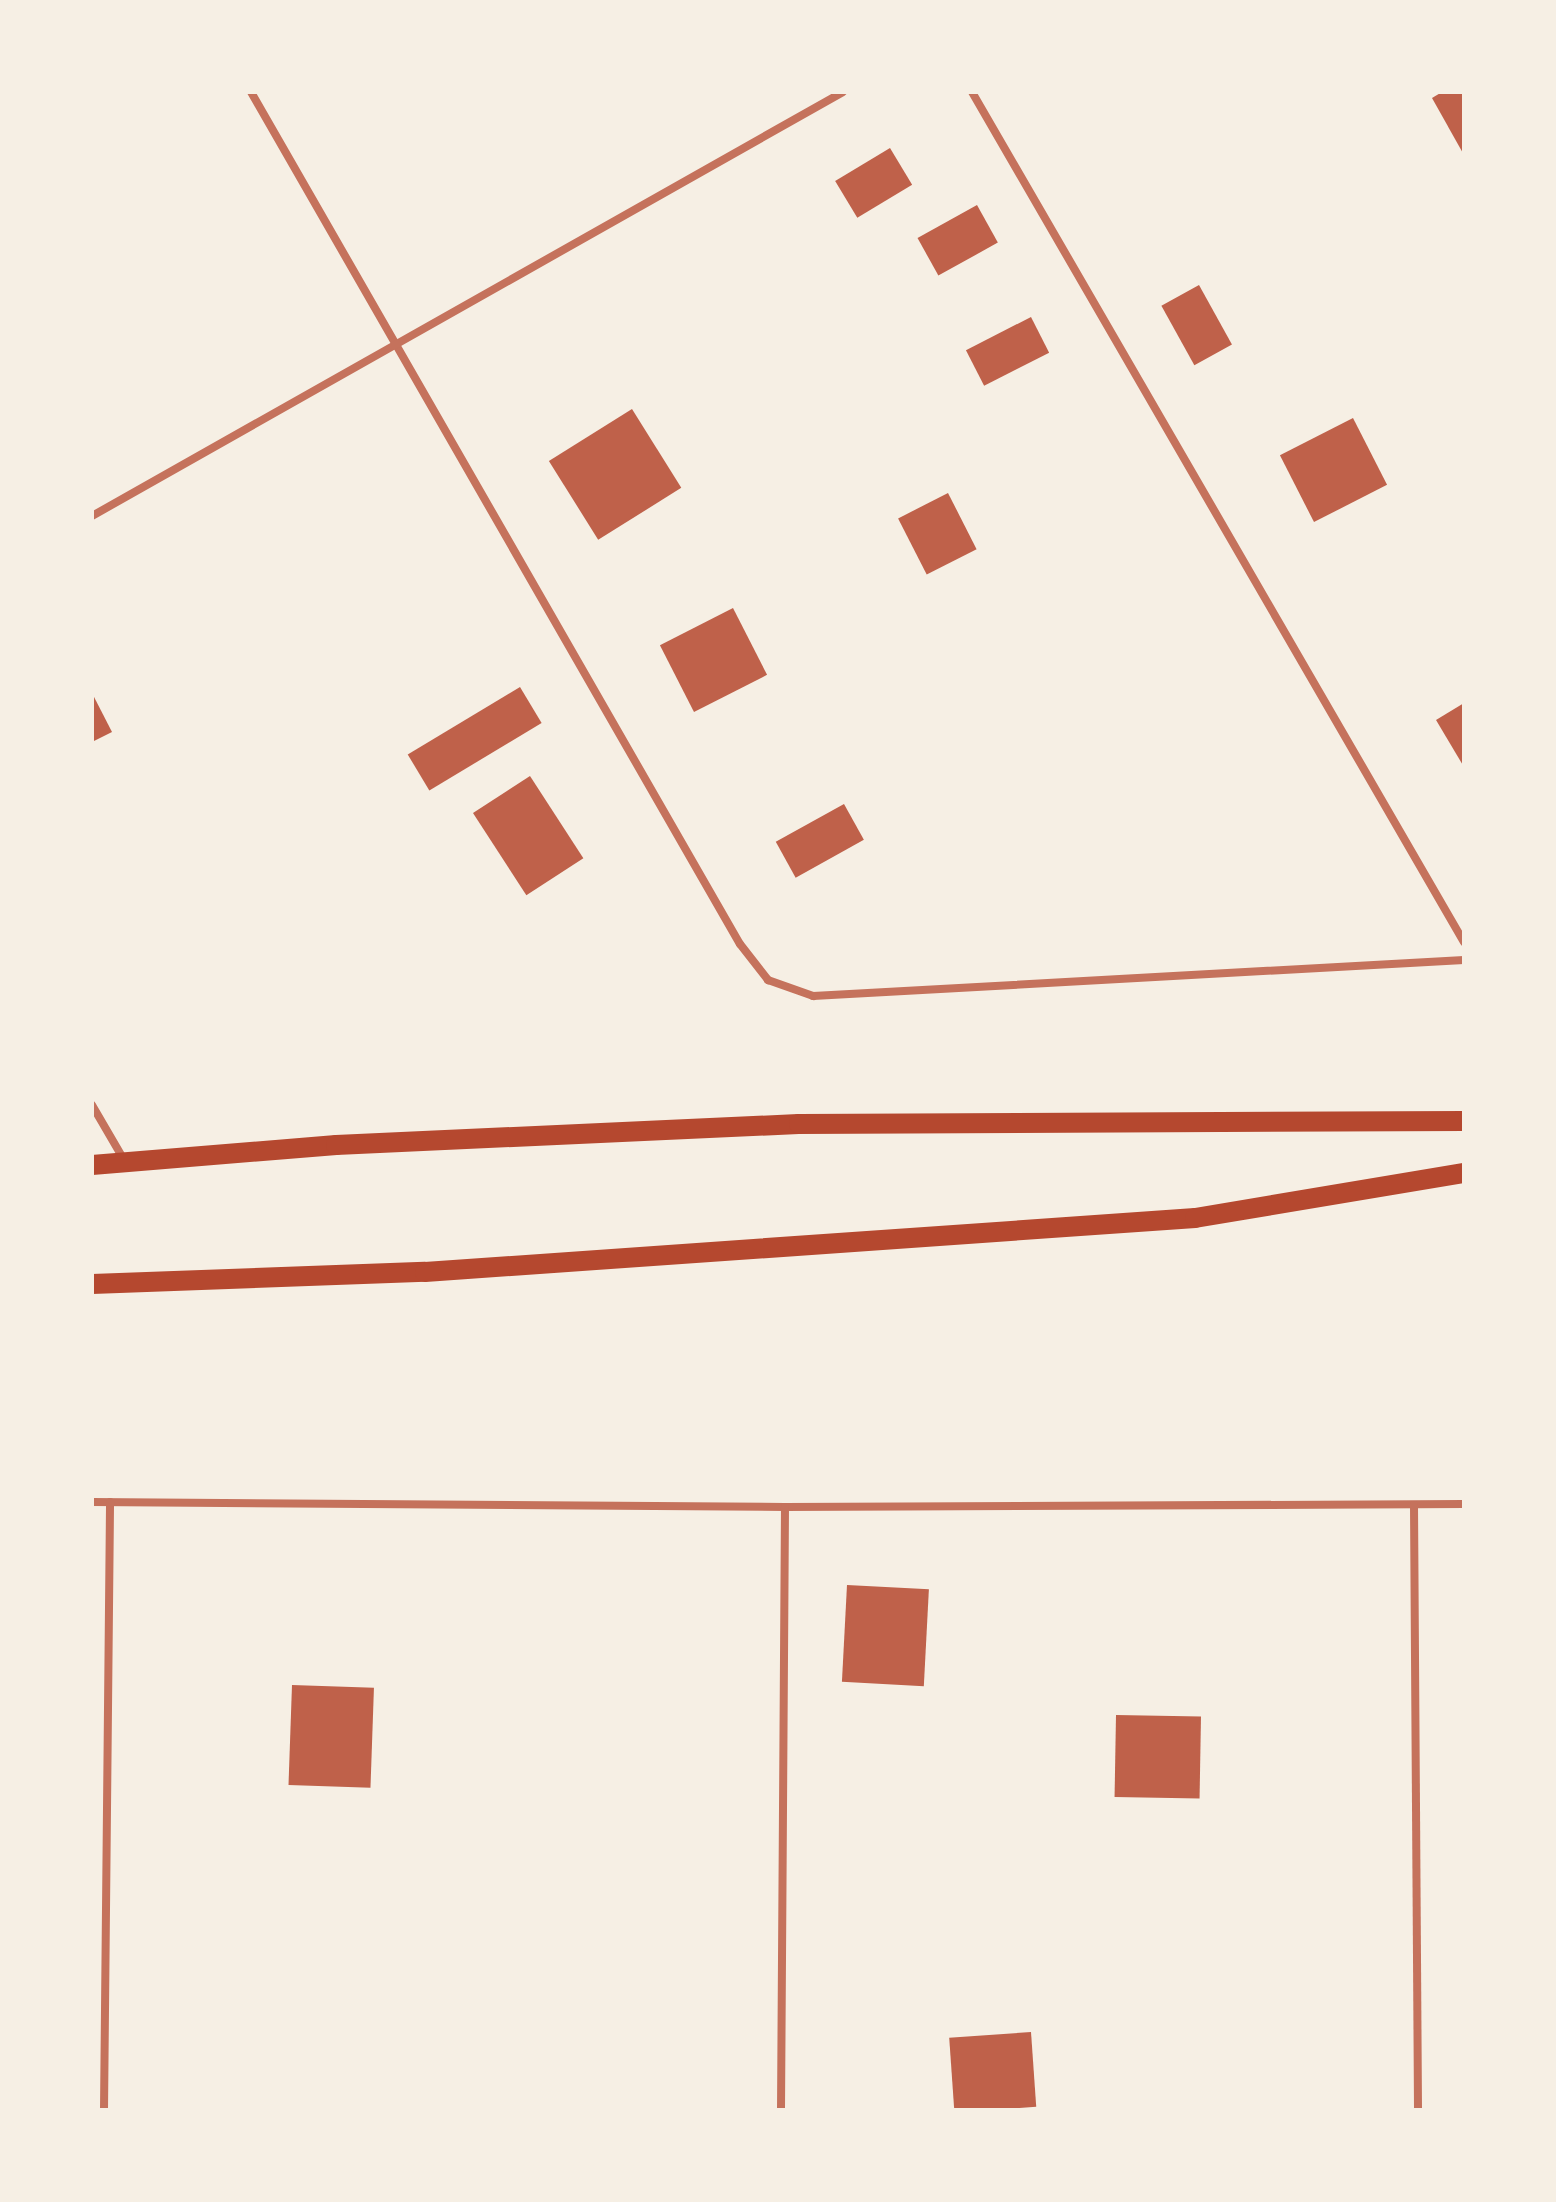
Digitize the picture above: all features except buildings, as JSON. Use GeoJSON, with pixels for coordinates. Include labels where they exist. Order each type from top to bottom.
{"type":"FeatureCollection","features":[{"type":"Feature","properties":{"kind":"main road"},"geometry":{"type":"LineString","coordinates":[[92,1165],[336,1145],[799,1124],[1464,1121]]}},
{"type":"Feature","properties":{"kind":"main road"},"geometry":{"type":"LineString","coordinates":[[92,1284],[425,1272],[1195,1218],[1464,1173]]}},
{"type":"Feature","properties":{"kind":"street"},"geometry":{"type":"LineString","coordinates":[[251,92],[740,944],[768,980],[813,996],[1464,960]]}},
{"type":"Feature","properties":{"kind":"street"},"geometry":{"type":"LineString","coordinates":[[92,516],[843,92]]}},
{"type":"Feature","properties":{"kind":"street"},"geometry":{"type":"LineString","coordinates":[[972,92],[1464,942]]}},
{"type":"Feature","properties":{"kind":"street"},"geometry":{"type":"LineString","coordinates":[[92,1105],[125,1162]]}},
{"type":"Feature","properties":{"kind":"street"},"geometry":{"type":"LineString","coordinates":[[92,1502],[785,1507],[1464,1504]]}},
{"type":"Feature","properties":{"kind":"street"},"geometry":{"type":"LineString","coordinates":[[104,2110],[110,1502]]}},
{"type":"Feature","properties":{"kind":"street"},"geometry":{"type":"LineString","coordinates":[[1414,1505],[1418,2110]]}},
{"type":"Feature","properties":{"kind":"street"},"geometry":{"type":"LineString","coordinates":[[781,2110],[785,1507]]}}]}
